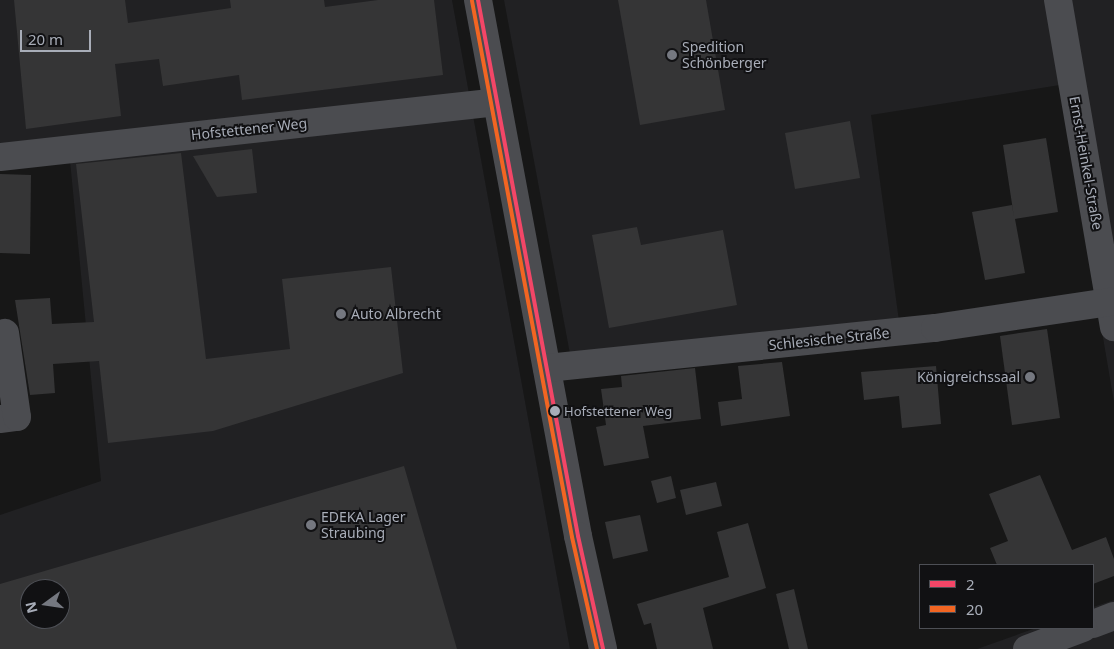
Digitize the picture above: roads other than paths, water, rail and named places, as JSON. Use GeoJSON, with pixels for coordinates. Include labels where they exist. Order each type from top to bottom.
{"type":"FeatureCollection","features":[{"type":"Feature","properties":{"kind":"street"},"geometry":{"type":"LineString","coordinates":[[478,0],[547,368],[603,649]]}},
{"type":"Feature","properties":{"kind":"street","name":"Ernst-Heinkel-Straße"},"geometry":{"type":"LineString","coordinates":[[1058,0],[1112,314]]}},
{"type":"Feature","properties":{"kind":"street","name":"Hofstettener Weg"},"geometry":{"type":"LineString","coordinates":[[0,157],[497,102]]}},
{"type":"Feature","properties":{"kind":"street","name":"Schlesische Straße"},"geometry":{"type":"LineString","coordinates":[[547,368],[935,328],[1112,314]]}},
{"type":"Feature","properties":{"kind":"street"},"geometry":{"type":"LineString","coordinates":[[0,419],[17,417],[5,334]]}},
{"type":"Feature","properties":{"kind":"street"},"geometry":{"type":"LineString","coordinates":[[1094,624],[1114,616]]}},
{"type":"Feature","properties":{"kind":"street"},"geometry":{"type":"LineString","coordinates":[[1026,649],[1080,629]]}},
{"type":"Feature","properties":{"kind":"place","name":"Spedition Schönberger"},"geometry":{"type":"Point","coordinates":[672,55]}},
{"type":"Feature","properties":{"kind":"place","name":"Auto Albrecht"},"geometry":{"type":"Point","coordinates":[341,314]}},
{"type":"Feature","properties":{"kind":"place","name":"Königreichssaal"},"geometry":{"type":"Point","coordinates":[1030,377]}},
{"type":"Feature","properties":{"kind":"place","name":"Hofstettener Weg"},"geometry":{"type":"Point","coordinates":[555,411]}},
{"type":"Feature","properties":{"kind":"place","name":"EDEKA Lager Straubing"},"geometry":{"type":"Point","coordinates":[311,525]}}]}
